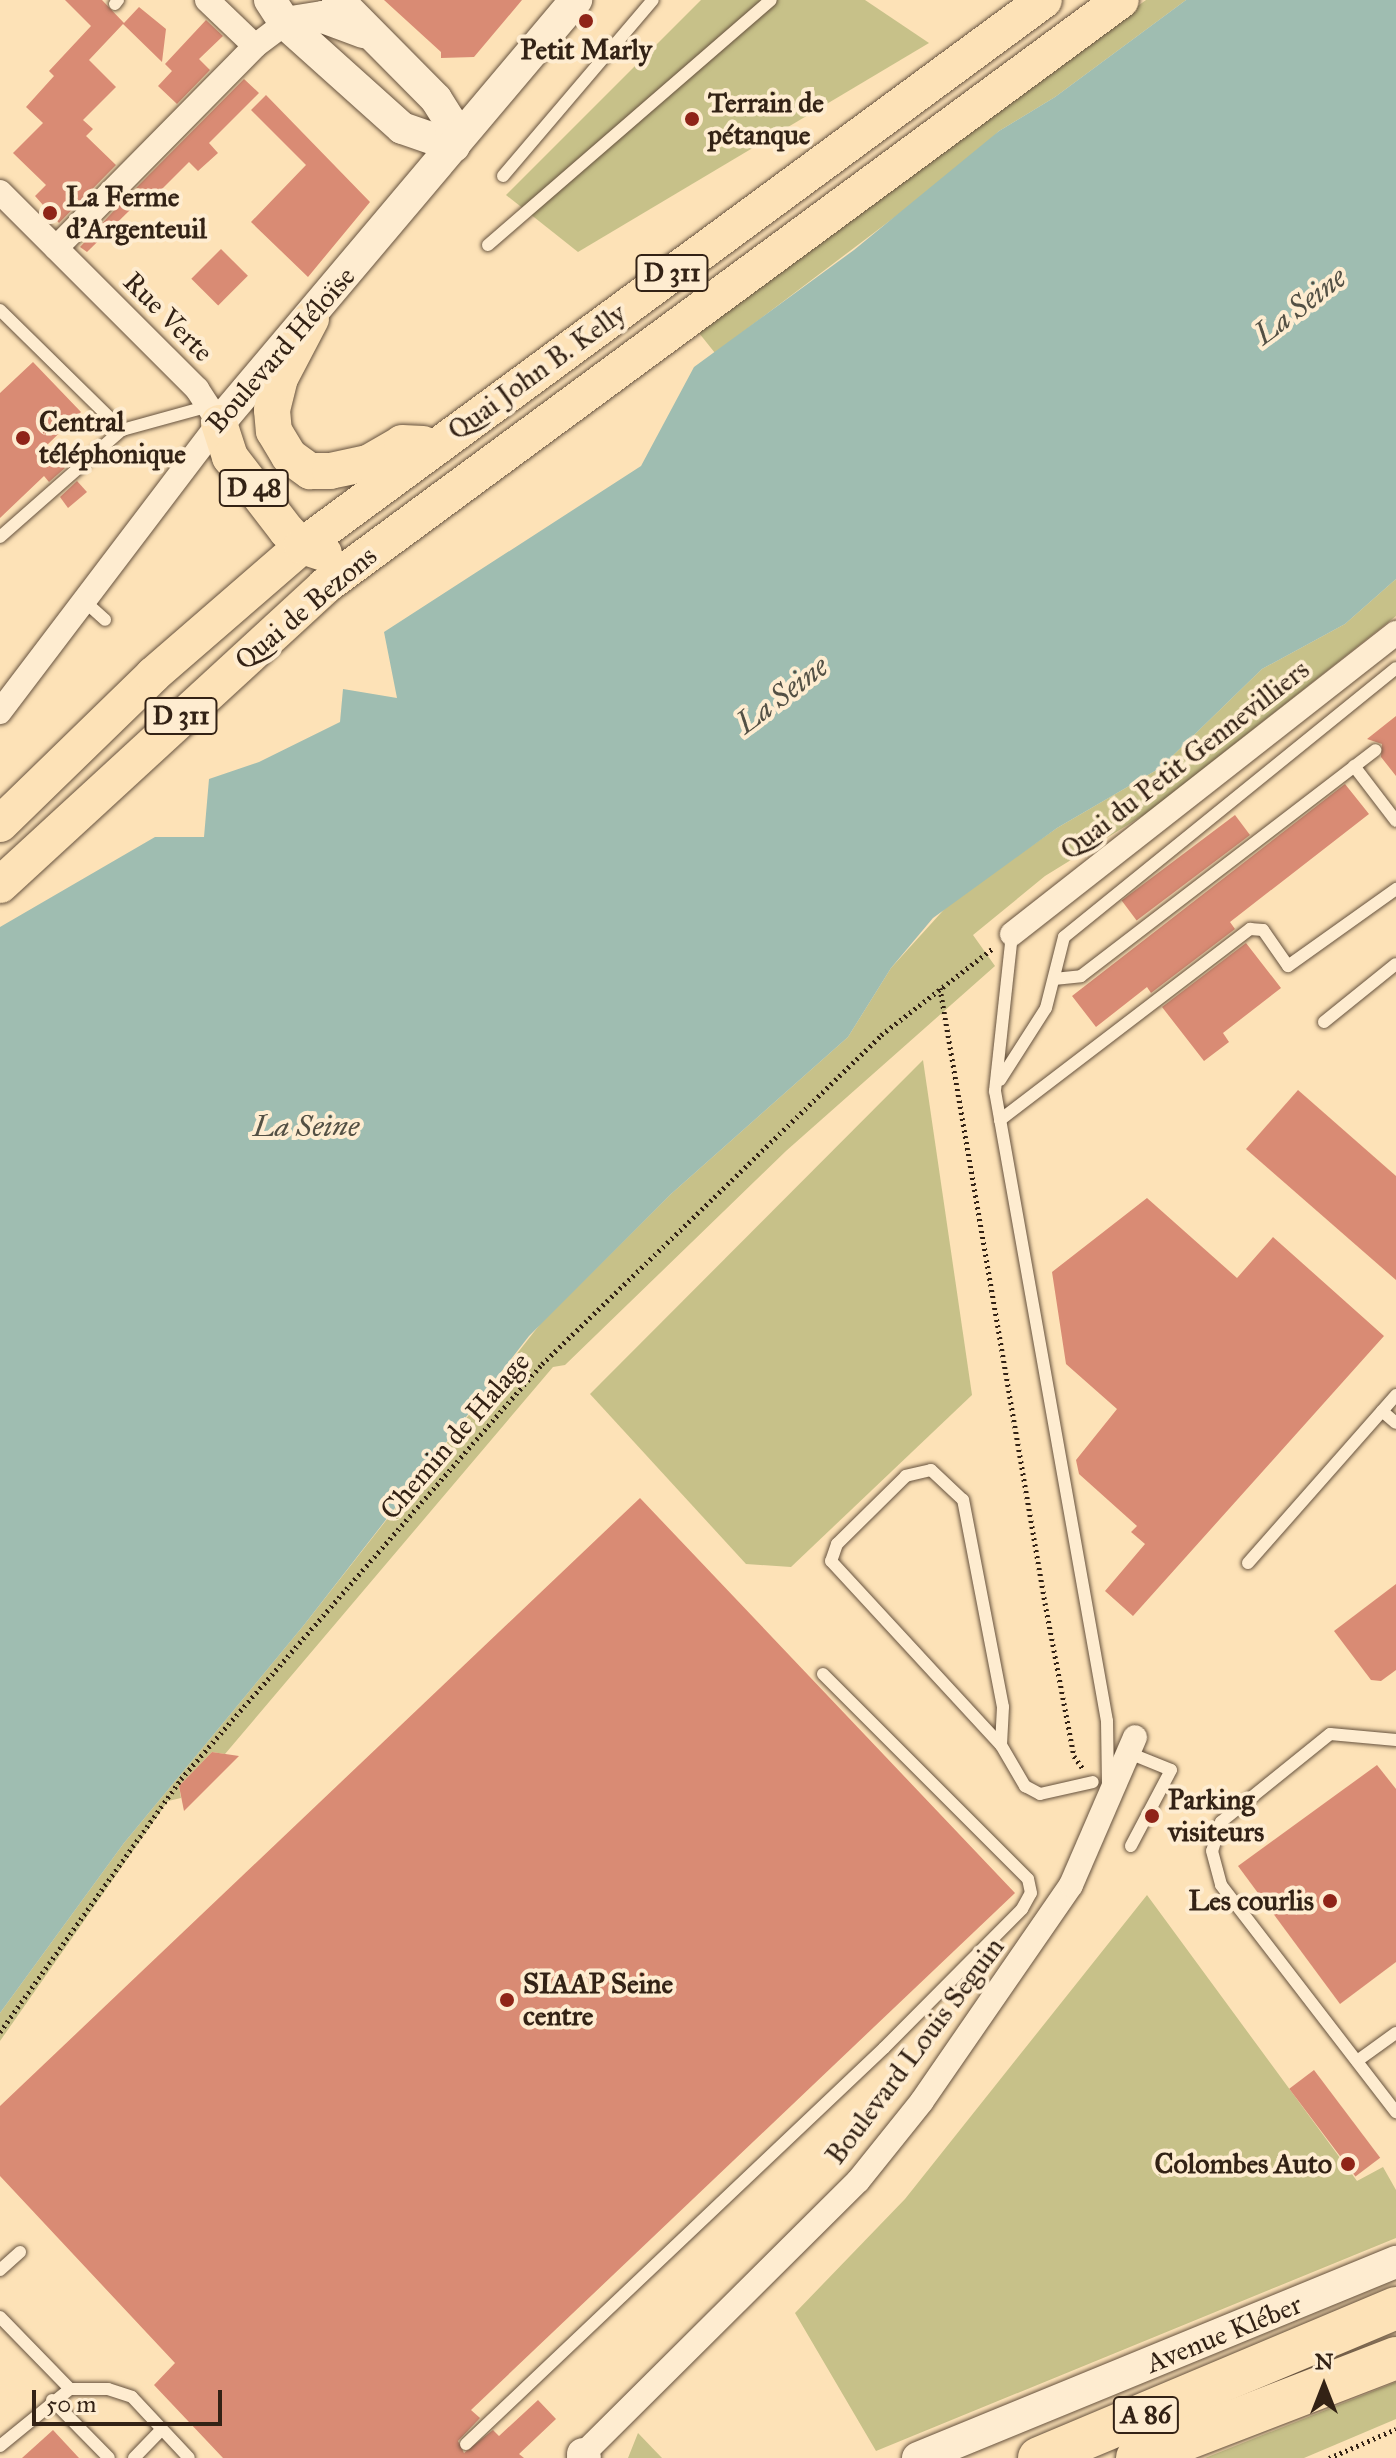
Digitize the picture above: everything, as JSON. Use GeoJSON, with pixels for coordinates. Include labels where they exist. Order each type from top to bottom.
{"type":"FeatureCollection","features":[{"type":"Feature","properties":{"kind":"highway","name":"A 86"},"geometry":{"type":"LineString","coordinates":[[1039,2458],[1396,2308]]}},
{"type":"Feature","properties":{"kind":"highway","name":"A 86"},"geometry":{"type":"LineString","coordinates":[[1137,2458],[1396,2358]]}},
{"type":"Feature","properties":{"kind":"main road"},"geometry":{"type":"LineString","coordinates":[[277,11],[402,128],[454,146],[450,121],[436,99],[369,35],[338,0]]}},
{"type":"Feature","properties":{"kind":"main road","name":"Boulevard Héloïse"},"geometry":{"type":"LineString","coordinates":[[215,414],[311,319],[576,0]]}},
{"type":"Feature","properties":{"kind":"main road","name":"Quai John B. Kelly"},"geometry":{"type":"LineString","coordinates":[[302,546],[1044,0]]}},
{"type":"Feature","properties":{"kind":"main road","name":"Quai John B. Kelly"},"geometry":{"type":"LineString","coordinates":[[518,442],[1121,0]]}},
{"type":"Feature","properties":{"kind":"main road"},"geometry":{"type":"LineString","coordinates":[[277,11],[323,17],[369,35]]}},
{"type":"Feature","properties":{"kind":"main road"},"geometry":{"type":"LineString","coordinates":[[311,319],[280,378],[272,410],[274,431],[289,456],[310,471],[330,471],[368,463],[402,443],[437,444]]}},
{"type":"Feature","properties":{"kind":"main road","name":"D 48"},"geometry":{"type":"LineString","coordinates":[[215,414],[230,457],[302,546]]}},
{"type":"Feature","properties":{"kind":"main road","name":"Quai de Bezons"},"geometry":{"type":"LineString","coordinates":[[0,885],[301,608],[518,442]]}},
{"type":"Feature","properties":{"kind":"main road"},"geometry":{"type":"LineString","coordinates":[[301,608],[302,546],[339,557],[368,554]]}},
{"type":"Feature","properties":{"kind":"main road","name":"Quai de Bezons"},"geometry":{"type":"LineString","coordinates":[[0,824],[153,675],[302,546]]}},
{"type":"Feature","properties":{"kind":"main road","name":"Avenue Kléber"},"geometry":{"type":"LineString","coordinates":[[918,2458],[1396,2262]]}},
{"type":"Feature","properties":{"kind":"street"},"geometry":{"type":"LineString","coordinates":[[207,0],[255,46]]}},
{"type":"Feature","properties":{"kind":"street"},"geometry":{"type":"LineString","coordinates":[[56,248],[255,46],[277,11]]}},
{"type":"Feature","properties":{"kind":"street","name":"Rue Verte"},"geometry":{"type":"LineString","coordinates":[[0,192],[215,414]]}},
{"type":"Feature","properties":{"kind":"street","name":"Boulevard Héloïse"},"geometry":{"type":"LineString","coordinates":[[0,712],[215,414]]}},
{"type":"Feature","properties":{"kind":"street","name":"Quai du Petit Gennevilliers"},"geometry":{"type":"LineString","coordinates":[[1012,934],[1396,633]]}},
{"type":"Feature","properties":{"kind":"street","name":"Boulevard Louis Seguin"},"geometry":{"type":"LineString","coordinates":[[582,2457],[858,2181],[922,2101],[1071,1885],[1132,1745]]}},
{"type":"Feature","properties":{"kind":"lane"},"geometry":{"type":"LineString","coordinates":[[503,176],[653,0]]}},
{"type":"Feature","properties":{"kind":"lane"},"geometry":{"type":"LineString","coordinates":[[488,245],[771,0]]}},
{"type":"Feature","properties":{"kind":"lane"},"geometry":{"type":"LineString","coordinates":[[0,310],[122,430]]}},
{"type":"Feature","properties":{"kind":"lane"},"geometry":{"type":"LineString","coordinates":[[0,537],[122,430],[215,414]]}},
{"type":"Feature","properties":{"kind":"lane"},"geometry":{"type":"LineString","coordinates":[[82,599],[105,620]]}},
{"type":"Feature","properties":{"kind":"lane"},"geometry":{"type":"LineString","coordinates":[[995,1091],[1008,1060],[1038,1026],[1064,937],[1396,668]]}},
{"type":"Feature","properties":{"kind":"lane"},"geometry":{"type":"LineString","coordinates":[[1054,979],[1081,976],[1375,750]]}},
{"type":"Feature","properties":{"kind":"lane"},"geometry":{"type":"LineString","coordinates":[[1354,766],[1396,821]]}},
{"type":"Feature","properties":{"kind":"lane"},"geometry":{"type":"LineString","coordinates":[[1000,1120],[1250,929],[1263,930],[1288,966],[1396,889]]}},
{"type":"Feature","properties":{"kind":"lane"},"geometry":{"type":"LineString","coordinates":[[1012,934],[995,1091],[1107,1721],[1108,1803]]}},
{"type":"Feature","properties":{"kind":"lane"},"geometry":{"type":"LineString","coordinates":[[1324,1022],[1396,964]]}},
{"type":"Feature","properties":{"kind":"lane"},"geometry":{"type":"LineString","coordinates":[[1248,1563],[1396,1395]]}},
{"type":"Feature","properties":{"kind":"lane"},"geometry":{"type":"LineString","coordinates":[[1382,1411],[1396,1423]]}},
{"type":"Feature","properties":{"kind":"lane"},"geometry":{"type":"LineString","coordinates":[[1001,1745],[1003,1707],[963,1500],[931,1470],[906,1476],[837,1544],[831,1561],[1001,1745],[1025,1786],[1040,1794],[1093,1782]]}},
{"type":"Feature","properties":{"kind":"lane"},"geometry":{"type":"LineString","coordinates":[[466,2444],[884,2048],[1022,1909],[1031,1893],[1028,1879],[823,1674]]}},
{"type":"Feature","properties":{"kind":"lane"},"geometry":{"type":"LineString","coordinates":[[1396,1740],[1330,1734],[1221,1822],[1212,1851],[1221,1885],[1396,2112]]}},
{"type":"Feature","properties":{"kind":"lane"},"geometry":{"type":"LineString","coordinates":[[1131,1846],[1171,1770],[1132,1745]]}},
{"type":"Feature","properties":{"kind":"lane"},"geometry":{"type":"LineString","coordinates":[[1357,2061],[1396,2033]]}},
{"type":"Feature","properties":{"kind":"lane"},"geometry":{"type":"LineString","coordinates":[[0,2270],[20,2252]]}},
{"type":"Feature","properties":{"kind":"lane"},"geometry":{"type":"LineString","coordinates":[[0,2317],[70,2389]]}},
{"type":"Feature","properties":{"kind":"lane"},"geometry":{"type":"LineString","coordinates":[[0,2446],[52,2400],[70,2389],[108,2389],[132,2397],[189,2458]]}},
{"type":"Feature","properties":{"kind":"lane"},"geometry":{"type":"LineString","coordinates":[[52,2400],[109,2458]]}},
{"type":"Feature","properties":{"kind":"lane"},"geometry":{"type":"LineString","coordinates":[[134,2458],[162,2429]]}},
{"type":"Feature","properties":{"kind":"path","name":"Chemin de Halage"},"geometry":{"type":"LineString","coordinates":[[0,2032],[181,1779],[542,1364],[881,1035],[1012,934]]}},
{"type":"Feature","properties":{"kind":"path"},"geometry":{"type":"LineString","coordinates":[[940,988],[984,1263],[1074,1756],[1093,1782]]}},
{"type":"Feature","properties":{"kind":"path"},"geometry":{"type":"LineString","coordinates":[[1329,2458],[1396,2429]]}},
{"type":"Feature","properties":{"kind":"shaded area","name":"Terrain de pétanque"},"geometry":{"type":"Polygon","coordinates":[[[701,0],[865,0],[929,43],[578,252],[506,195],[701,0]]]}},
{"type":"Feature","properties":{"kind":"shaded area"},"geometry":{"type":"Polygon","coordinates":[[[1146,0],[1186,0],[1055,97],[999,131],[961,167],[715,353],[695,328],[1146,0]]]}},
{"type":"Feature","properties":{"kind":"shaded area"},"geometry":{"type":"Polygon","coordinates":[[[1396,579],[1396,616],[1147,813],[1045,876],[973,935],[995,966],[786,1151],[565,1365],[553,1367],[225,1754],[212,1752],[179,1786],[181,1798],[168,1801],[0,2041],[0,2013],[124,1843],[304,1625],[541,1323],[671,1194],[848,1037],[891,968],[949,904],[1057,828],[1160,768],[1262,669],[1345,624],[1396,579]]]}},
{"type":"Feature","properties":{"kind":"shaded area"},"geometry":{"type":"Polygon","coordinates":[[[923,1060],[972,1395],[791,1567],[746,1564],[590,1394],[923,1060]]]}},
{"type":"Feature","properties":{"kind":"shaded area"},"geometry":{"type":"Polygon","coordinates":[[[1147,1895],[1357,2181],[1383,2167],[1396,2190],[1396,2238],[876,2451],[795,2313],[905,2199],[1147,1895]]]}},
{"type":"Feature","properties":{"kind":"shaded area"},"geometry":{"type":"Polygon","coordinates":[[[1396,2382],[1396,2419],[1304,2458],[1205,2458],[1396,2382]]]}},
{"type":"Feature","properties":{"kind":"shaded area"},"geometry":{"type":"Polygon","coordinates":[[[638,2433],[662,2458],[628,2458],[638,2433]]]}},
{"type":"Feature","properties":{"kind":"water","name":"La Seine"},"geometry":{"type":"Polygon","coordinates":[[[1186,0],[1396,0],[1396,579],[1345,624],[1262,669],[1160,768],[1057,828],[933,918],[891,968],[848,1037],[671,1194],[529,1336],[304,1625],[124,1843],[0,2013],[0,927],[155,837],[204,837],[209,779],[259,762],[340,722],[343,689],[397,698],[384,632],[641,466],[694,367],[854,250],[999,131],[1055,97],[1186,0]]]}},
{"type":"Feature","properties":{"kind":"building"},"geometry":{"type":"Polygon","coordinates":[[[65,0],[102,0],[124,23],[139,7],[166,29],[162,62],[123,24],[89,60],[116,87],[83,120],[93,129],[86,136],[116,165],[59,223],[35,196],[46,185],[13,153],[43,123],[26,107],[54,76],[49,71],[91,26],[65,0]]]}},
{"type":"Feature","properties":{"kind":"building"},"geometry":{"type":"Polygon","coordinates":[[[384,0],[522,0],[474,57],[441,58],[441,52],[384,0]]]}},
{"type":"Feature","properties":{"kind":"building"},"geometry":{"type":"Polygon","coordinates":[[[206,20],[223,36],[199,59],[210,70],[177,104],[158,86],[172,71],[165,64],[206,20]]]}},
{"type":"Feature","properties":{"kind":"building"},"geometry":{"type":"Polygon","coordinates":[[[244,79],[259,93],[209,143],[218,153],[198,171],[189,162],[160,191],[136,188],[244,79]]]}},
{"type":"Feature","properties":{"kind":"building"},"geometry":{"type":"Polygon","coordinates":[[[266,95],[370,202],[308,277],[251,222],[306,165],[251,110],[266,95]]]}},
{"type":"Feature","properties":{"kind":"building"},"geometry":{"type":"Polygon","coordinates":[[[122,202],[130,210],[87,252],[80,247],[122,202]]]}},
{"type":"Feature","properties":{"kind":"building"},"geometry":{"type":"Polygon","coordinates":[[[221,249],[248,276],[218,306],[191,279],[221,249]]]}},
{"type":"Feature","properties":{"kind":"building","name":"Central téléphonique"},"geometry":{"type":"Polygon","coordinates":[[[33,362],[81,412],[45,447],[65,468],[49,482],[44,476],[0,518],[0,393],[33,362]]]}},
{"type":"Feature","properties":{"kind":"building"},"geometry":{"type":"Polygon","coordinates":[[[77,481],[87,492],[68,508],[60,497],[77,481]]]}},
{"type":"Feature","properties":{"kind":"building"},"geometry":{"type":"Polygon","coordinates":[[[1396,716],[1396,776],[1381,757],[1382,744],[1367,739],[1396,716]]]}},
{"type":"Feature","properties":{"kind":"building"},"geometry":{"type":"Polygon","coordinates":[[[1345,784],[1369,814],[1230,922],[1235,929],[1151,993],[1147,987],[1096,1027],[1072,996],[1345,784]]]}},
{"type":"Feature","properties":{"kind":"building"},"geometry":{"type":"Polygon","coordinates":[[[1235,815],[1250,835],[1137,920],[1122,900],[1235,815]]]}},
{"type":"Feature","properties":{"kind":"building"},"geometry":{"type":"Polygon","coordinates":[[[1246,943],[1281,988],[1223,1033],[1229,1042],[1204,1061],[1162,1007],[1246,943]]]}},
{"type":"Feature","properties":{"kind":"building"},"geometry":{"type":"Polygon","coordinates":[[[1298,1090],[1396,1176],[1396,1280],[1246,1149],[1298,1090]]]}},
{"type":"Feature","properties":{"kind":"building"},"geometry":{"type":"Polygon","coordinates":[[[1147,1198],[1237,1278],[1273,1237],[1384,1336],[1133,1616],[1105,1591],[1145,1544],[1131,1532],[1137,1526],[1079,1474],[1076,1460],[1117,1409],[1066,1364],[1052,1272],[1147,1198]]]}},
{"type":"Feature","properties":{"kind":"building","name":"SIAAP Seine centre"},"geometry":{"type":"Polygon","coordinates":[[[640,1498],[1015,1893],[471,2410],[480,2418],[458,2441],[464,2453],[493,2430],[499,2436],[538,2400],[556,2419],[519,2454],[524,2458],[223,2458],[154,2385],[175,2363],[0,2176],[0,2106],[640,1498]]]}},
{"type":"Feature","properties":{"kind":"building"},"geometry":{"type":"Polygon","coordinates":[[[1396,1584],[1396,1670],[1381,1681],[1371,1680],[1334,1631],[1396,1584]]]}},
{"type":"Feature","properties":{"kind":"building"},"geometry":{"type":"Polygon","coordinates":[[[212,1752],[239,1756],[184,1811],[179,1786],[212,1752]]]}},
{"type":"Feature","properties":{"kind":"building","name":"Les courlis"},"geometry":{"type":"Polygon","coordinates":[[[1377,1765],[1396,1789],[1396,1962],[1340,2004],[1238,1866],[1377,1765]]]}},
{"type":"Feature","properties":{"kind":"building"},"geometry":{"type":"Polygon","coordinates":[[[1314,2070],[1380,2158],[1355,2177],[1289,2089],[1314,2070]]]}},
{"type":"Feature","properties":{"kind":"building"},"geometry":{"type":"Polygon","coordinates":[[[53,2430],[79,2458],[22,2458],[53,2430]]]}},
{"type":"Feature","properties":{"kind":"place","name":"Petit Marly"},"geometry":{"type":"Point","coordinates":[586,21]}},
{"type":"Feature","properties":{"kind":"place","name":"Terrain de pétanque"},"geometry":{"type":"Point","coordinates":[692,119]}},
{"type":"Feature","properties":{"kind":"place","name":"La Ferme d'Argenteuil"},"geometry":{"type":"Point","coordinates":[50,213]}},
{"type":"Feature","properties":{"kind":"place","name":"Central téléphonique"},"geometry":{"type":"Point","coordinates":[23,438]}},
{"type":"Feature","properties":{"kind":"place","name":"Parking visiteurs"},"geometry":{"type":"Point","coordinates":[1152,1816]}},
{"type":"Feature","properties":{"kind":"place","name":"Les courlis"},"geometry":{"type":"Point","coordinates":[1330,1901]}},
{"type":"Feature","properties":{"kind":"place","name":"SIAAP Seine centre"},"geometry":{"type":"Point","coordinates":[507,2000]}},
{"type":"Feature","properties":{"kind":"place","name":"Colombes Auto"},"geometry":{"type":"Point","coordinates":[1348,2164]}}]}
